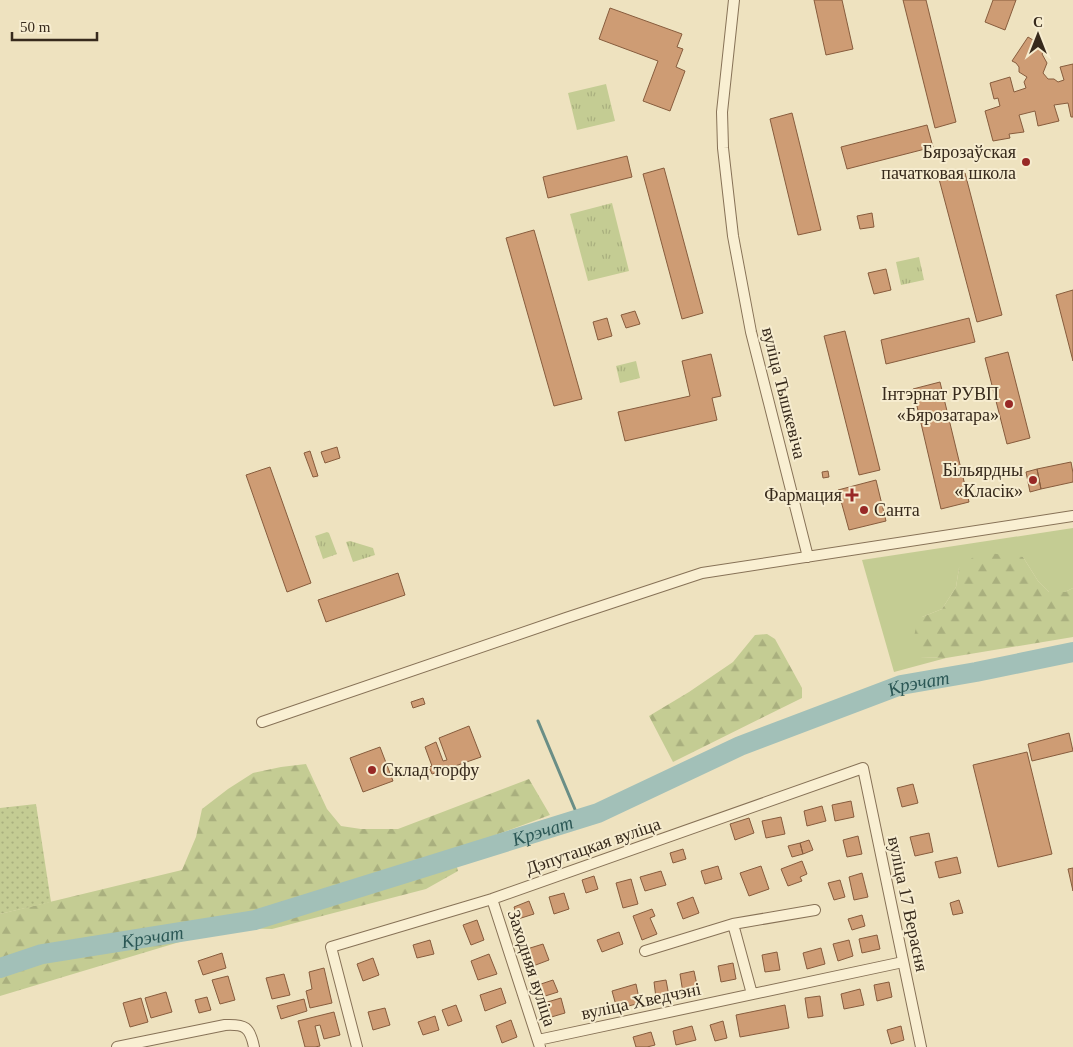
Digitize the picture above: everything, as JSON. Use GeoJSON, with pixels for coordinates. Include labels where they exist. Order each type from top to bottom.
{"type":"FeatureCollection","features":[{"type":"Feature","properties":{"kind":"street","name":"вуліца Тышкевіча"},"geometry":{"type":"LineString","coordinates":[[734,0],[722,112],[723,148],[733,236],[751,332],[808,557]]}},
{"type":"Feature","properties":{"kind":"street"},"geometry":{"type":"LineString","coordinates":[[262,722],[702,573],[1073,516]]}},
{"type":"Feature","properties":{"kind":"street","name":"Дэпутацкая вуліца"},"geometry":{"type":"LineString","coordinates":[[357,1047],[331,947],[492,899],[863,768]]}},
{"type":"Feature","properties":{"kind":"street","name":"вуліца 17 Верасня"},"geometry":{"type":"LineString","coordinates":[[863,768],[921,1047]]}},
{"type":"Feature","properties":{"kind":"street","name":"Заходняя вуліца"},"geometry":{"type":"LineString","coordinates":[[492,899],[539,1044]]}},
{"type":"Feature","properties":{"kind":"street"},"geometry":{"type":"LineString","coordinates":[[645,951],[733,924],[815,910]]}},
{"type":"Feature","properties":{"kind":"street"},"geometry":{"type":"LineString","coordinates":[[733,924],[752,994]]}},
{"type":"Feature","properties":{"kind":"street","name":"вуліца Хведчэні"},"geometry":{"type":"LineString","coordinates":[[539,1044],[752,994],[903,962]]}},
{"type":"Feature","properties":{"kind":"street"},"geometry":{"type":"LineString","coordinates":[[117,1047],[225,1025],[241,1026],[247,1029],[252,1035],[254,1047]]}},
{"type":"Feature","properties":{"kind":"green space"},"geometry":{"type":"Polygon","coordinates":[[[606,84],[615,121],[577,130],[568,93],[606,84]]]}},
{"type":"Feature","properties":{"kind":"green space"},"geometry":{"type":"Polygon","coordinates":[[[612,203],[629,271],[588,281],[570,214],[612,203]]]}},
{"type":"Feature","properties":{"kind":"green space"},"geometry":{"type":"Polygon","coordinates":[[[919,257],[924,280],[901,285],[896,262],[919,257]]]}},
{"type":"Feature","properties":{"kind":"green space"},"geometry":{"type":"Polygon","coordinates":[[[636,361],[640,378],[620,383],[616,366],[636,361]]]}},
{"type":"Feature","properties":{"kind":"green space"},"geometry":{"type":"Polygon","coordinates":[[[1073,528],[1073,588],[1065,592],[1049,592],[1038,581],[1023,557],[959,568],[956,587],[942,609],[922,617],[920,657],[946,658],[894,672],[862,560],[1073,528]]]}},
{"type":"Feature","properties":{"kind":"green space"},"geometry":{"type":"Polygon","coordinates":[[[327,532],[337,554],[323,559],[315,536],[327,532]]]}},
{"type":"Feature","properties":{"kind":"green space"},"geometry":{"type":"Polygon","coordinates":[[[350,541],[373,548],[375,555],[353,562],[346,542],[350,541]]]}},
{"type":"Feature","properties":{"kind":"green space"},"geometry":{"type":"Polygon","coordinates":[[[980,552],[1023,557],[1038,581],[1049,592],[1065,592],[1073,588],[1073,637],[946,658],[920,657],[913,642],[916,627],[922,617],[942,609],[956,587],[959,568],[980,552]]]}},
{"type":"Feature","properties":{"kind":"green space"},"geometry":{"type":"Polygon","coordinates":[[[767,634],[775,639],[802,688],[802,698],[673,762],[649,716],[733,662],[755,635],[767,634]]]}},
{"type":"Feature","properties":{"kind":"green space"},"geometry":{"type":"Polygon","coordinates":[[[306,764],[327,809],[341,826],[361,829],[398,829],[529,779],[550,815],[452,851],[458,871],[426,889],[272,929],[226,928],[0,996],[0,914],[182,870],[196,837],[202,809],[253,773],[306,764]]]}},
{"type":"Feature","properties":{"kind":"green space"},"geometry":{"type":"Polygon","coordinates":[[[36,804],[51,902],[0,914],[0,808],[36,804]]]}},
{"type":"Feature","properties":{"kind":"building"},"geometry":{"type":"Polygon","coordinates":[[[814,0],[842,0],[853,49],[826,55],[814,0]]]}},
{"type":"Feature","properties":{"kind":"building"},"geometry":{"type":"Polygon","coordinates":[[[903,0],[926,0],[956,122],[935,128],[903,0]]]}},
{"type":"Feature","properties":{"kind":"building"},"geometry":{"type":"Polygon","coordinates":[[[993,0],[1016,0],[1005,30],[985,22],[993,0]]]}},
{"type":"Feature","properties":{"kind":"building"},"geometry":{"type":"Polygon","coordinates":[[[610,8],[682,34],[677,47],[683,49],[676,67],[685,71],[670,111],[643,101],[658,61],[599,39],[610,8]]]}},
{"type":"Feature","properties":{"kind":"building"},"geometry":{"type":"Polygon","coordinates":[[[1028,37],[1046,48],[1042,54],[1047,63],[1043,73],[1048,79],[1054,79],[1058,82],[1064,80],[1060,67],[1073,64],[1073,117],[1071,117],[1068,103],[1054,105],[1059,121],[1038,126],[1035,111],[1019,115],[1024,132],[1009,134],[1010,138],[993,141],[985,111],[1000,106],[998,98],[994,99],[990,83],[1010,77],[1014,92],[1026,88],[1024,82],[1027,77],[1019,72],[1019,67],[1012,61],[1028,37]]]}},
{"type":"Feature","properties":{"kind":"building"},"geometry":{"type":"Polygon","coordinates":[[[792,113],[821,230],[798,235],[770,119],[792,113]]]}},
{"type":"Feature","properties":{"kind":"building"},"geometry":{"type":"Polygon","coordinates":[[[927,125],[933,147],[847,169],[841,147],[927,125]]]}},
{"type":"Feature","properties":{"kind":"building"},"geometry":{"type":"Polygon","coordinates":[[[627,156],[632,177],[548,198],[543,177],[627,156]]]}},
{"type":"Feature","properties":{"kind":"building"},"geometry":{"type":"Polygon","coordinates":[[[664,168],[703,313],[682,319],[643,174],[664,168]]]}},
{"type":"Feature","properties":{"kind":"building"},"geometry":{"type":"Polygon","coordinates":[[[965,173],[1002,315],[977,322],[939,179],[965,173]]]}},
{"type":"Feature","properties":{"kind":"building"},"geometry":{"type":"Polygon","coordinates":[[[872,213],[874,227],[860,229],[857,216],[872,213]]]}},
{"type":"Feature","properties":{"kind":"building"},"geometry":{"type":"Polygon","coordinates":[[[534,230],[582,399],[554,406],[506,238],[534,230]]]}},
{"type":"Feature","properties":{"kind":"building"},"geometry":{"type":"Polygon","coordinates":[[[886,269],[891,290],[874,294],[868,273],[886,269]]]}},
{"type":"Feature","properties":{"kind":"building"},"geometry":{"type":"Polygon","coordinates":[[[1073,290],[1073,361],[1056,295],[1073,290]]]}},
{"type":"Feature","properties":{"kind":"building"},"geometry":{"type":"Polygon","coordinates":[[[635,311],[640,324],[626,328],[621,315],[635,311]]]}},
{"type":"Feature","properties":{"kind":"building"},"geometry":{"type":"Polygon","coordinates":[[[607,318],[612,336],[598,340],[593,322],[607,318]]]}},
{"type":"Feature","properties":{"kind":"building"},"geometry":{"type":"Polygon","coordinates":[[[969,318],[975,342],[886,364],[881,340],[969,318]]]}},
{"type":"Feature","properties":{"kind":"building"},"geometry":{"type":"Polygon","coordinates":[[[845,331],[880,470],[859,475],[824,336],[845,331]]]}},
{"type":"Feature","properties":{"kind":"building","name":"Інтэрнат РУВП «Бярозатара»"},"geometry":{"type":"Polygon","coordinates":[[[1008,352],[1030,438],[1007,444],[985,358],[1008,352]]]}},
{"type":"Feature","properties":{"kind":"building"},"geometry":{"type":"Polygon","coordinates":[[[711,354],[721,396],[712,398],[717,420],[625,441],[618,412],[690,396],[682,361],[711,354]]]}},
{"type":"Feature","properties":{"kind":"building"},"geometry":{"type":"Polygon","coordinates":[[[940,382],[969,502],[941,509],[913,389],[940,382]]]}},
{"type":"Feature","properties":{"kind":"building"},"geometry":{"type":"Polygon","coordinates":[[[337,447],[340,458],[325,463],[321,452],[337,447]]]}},
{"type":"Feature","properties":{"kind":"building"},"geometry":{"type":"Polygon","coordinates":[[[310,451],[318,476],[313,477],[304,453],[310,451]]]}},
{"type":"Feature","properties":{"kind":"building"},"geometry":{"type":"Polygon","coordinates":[[[1071,462],[1073,482],[1041,489],[1037,469],[1071,462]]]}},
{"type":"Feature","properties":{"kind":"building"},"geometry":{"type":"Polygon","coordinates":[[[270,467],[311,583],[287,592],[246,475],[270,467]]]}},
{"type":"Feature","properties":{"kind":"building","name":"Більярдны «Класік»"},"geometry":{"type":"Polygon","coordinates":[[[1037,469],[1041,489],[1030,492],[1026,472],[1037,469]]]}},
{"type":"Feature","properties":{"kind":"building"},"geometry":{"type":"Polygon","coordinates":[[[828,471],[829,477],[823,478],[822,472],[828,471]]]}},
{"type":"Feature","properties":{"kind":"building","name":"Санта"},"geometry":{"type":"Polygon","coordinates":[[[876,480],[886,521],[849,530],[838,490],[876,480]]]}},
{"type":"Feature","properties":{"kind":"building"},"geometry":{"type":"Polygon","coordinates":[[[398,573],[405,595],[326,622],[318,600],[398,573]]]}},
{"type":"Feature","properties":{"kind":"building"},"geometry":{"type":"Polygon","coordinates":[[[423,698],[425,704],[413,708],[411,702],[423,698]]]}},
{"type":"Feature","properties":{"kind":"building"},"geometry":{"type":"Polygon","coordinates":[[[469,726],[481,757],[432,774],[429,767],[432,766],[425,747],[436,742],[443,761],[447,760],[439,738],[469,726]]]}},
{"type":"Feature","properties":{"kind":"building"},"geometry":{"type":"Polygon","coordinates":[[[1069,733],[1073,751],[1032,761],[1028,744],[1069,733]]]}},
{"type":"Feature","properties":{"kind":"building","name":"Склад торфу"},"geometry":{"type":"Polygon","coordinates":[[[380,747],[393,781],[363,792],[350,758],[380,747]]]}},
{"type":"Feature","properties":{"kind":"building"},"geometry":{"type":"Polygon","coordinates":[[[1027,752],[1052,854],[998,867],[973,765],[1027,752]]]}},
{"type":"Feature","properties":{"kind":"building"},"geometry":{"type":"Polygon","coordinates":[[[913,784],[918,803],[902,807],[897,788],[913,784]]]}},
{"type":"Feature","properties":{"kind":"building"},"geometry":{"type":"Polygon","coordinates":[[[851,801],[854,817],[835,821],[832,805],[851,801]]]}},
{"type":"Feature","properties":{"kind":"building"},"geometry":{"type":"Polygon","coordinates":[[[822,806],[826,821],[807,826],[804,811],[822,806]]]}},
{"type":"Feature","properties":{"kind":"building"},"geometry":{"type":"Polygon","coordinates":[[[781,817],[785,834],[766,838],[762,821],[781,817]]]}},
{"type":"Feature","properties":{"kind":"building"},"geometry":{"type":"Polygon","coordinates":[[[749,818],[754,833],[735,840],[730,824],[749,818]]]}},
{"type":"Feature","properties":{"kind":"building"},"geometry":{"type":"Polygon","coordinates":[[[929,833],[933,852],[915,856],[910,837],[929,833]]]}},
{"type":"Feature","properties":{"kind":"building"},"geometry":{"type":"Polygon","coordinates":[[[858,836],[862,854],[847,857],[843,840],[858,836]]]}},
{"type":"Feature","properties":{"kind":"building"},"geometry":{"type":"Polygon","coordinates":[[[809,840],[813,850],[803,854],[800,843],[809,840]]]}},
{"type":"Feature","properties":{"kind":"building"},"geometry":{"type":"Polygon","coordinates":[[[800,843],[803,854],[792,857],[788,846],[800,843]]]}},
{"type":"Feature","properties":{"kind":"building"},"geometry":{"type":"Polygon","coordinates":[[[683,849],[686,859],[673,863],[670,853],[683,849]]]}},
{"type":"Feature","properties":{"kind":"building"},"geometry":{"type":"Polygon","coordinates":[[[957,857],[961,873],[939,878],[935,862],[957,857]]]}},
{"type":"Feature","properties":{"kind":"building"},"geometry":{"type":"Polygon","coordinates":[[[802,861],[807,874],[800,877],[802,881],[788,886],[781,869],[802,861]]]}},
{"type":"Feature","properties":{"kind":"building"},"geometry":{"type":"Polygon","coordinates":[[[718,866],[722,879],[705,884],[701,871],[718,866]]]}},
{"type":"Feature","properties":{"kind":"building"},"geometry":{"type":"Polygon","coordinates":[[[761,866],[769,889],[749,896],[740,873],[761,866]]]}},
{"type":"Feature","properties":{"kind":"building"},"geometry":{"type":"Polygon","coordinates":[[[1073,868],[1073,891],[1068,869],[1073,868]]]}},
{"type":"Feature","properties":{"kind":"building"},"geometry":{"type":"Polygon","coordinates":[[[661,871],[666,885],[645,891],[640,877],[661,871]]]}},
{"type":"Feature","properties":{"kind":"building"},"geometry":{"type":"Polygon","coordinates":[[[862,873],[868,897],[854,900],[849,877],[862,873]]]}},
{"type":"Feature","properties":{"kind":"building"},"geometry":{"type":"Polygon","coordinates":[[[594,876],[598,889],[586,893],[582,880],[594,876]]]}},
{"type":"Feature","properties":{"kind":"building"},"geometry":{"type":"Polygon","coordinates":[[[631,879],[638,904],[623,908],[616,883],[631,879]]]}},
{"type":"Feature","properties":{"kind":"building"},"geometry":{"type":"Polygon","coordinates":[[[840,880],[845,897],[834,900],[828,883],[840,880]]]}},
{"type":"Feature","properties":{"kind":"building"},"geometry":{"type":"Polygon","coordinates":[[[564,893],[569,909],[554,914],[549,897],[564,893]]]}},
{"type":"Feature","properties":{"kind":"building"},"geometry":{"type":"Polygon","coordinates":[[[693,897],[699,913],[683,919],[677,903],[693,897]]]}},
{"type":"Feature","properties":{"kind":"building"},"geometry":{"type":"Polygon","coordinates":[[[959,900],[963,913],[953,915],[950,903],[959,900]]]}},
{"type":"Feature","properties":{"kind":"building"},"geometry":{"type":"Polygon","coordinates":[[[529,901],[534,914],[518,919],[514,907],[529,901]]]}},
{"type":"Feature","properties":{"kind":"building"},"geometry":{"type":"Polygon","coordinates":[[[652,909],[655,916],[650,918],[657,934],[642,940],[633,916],[652,909]]]}},
{"type":"Feature","properties":{"kind":"building"},"geometry":{"type":"Polygon","coordinates":[[[862,915],[865,926],[852,930],[848,919],[862,915]]]}},
{"type":"Feature","properties":{"kind":"building"},"geometry":{"type":"Polygon","coordinates":[[[477,920],[484,940],[471,945],[463,925],[477,920]]]}},
{"type":"Feature","properties":{"kind":"building"},"geometry":{"type":"Polygon","coordinates":[[[619,932],[623,944],[602,952],[597,940],[619,932]]]}},
{"type":"Feature","properties":{"kind":"building"},"geometry":{"type":"Polygon","coordinates":[[[877,935],[880,949],[862,953],[859,939],[877,935]]]}},
{"type":"Feature","properties":{"kind":"building"},"geometry":{"type":"Polygon","coordinates":[[[430,940],[434,954],[417,958],[413,945],[430,940]]]}},
{"type":"Feature","properties":{"kind":"building"},"geometry":{"type":"Polygon","coordinates":[[[849,940],[853,956],[838,961],[833,944],[849,940]]]}},
{"type":"Feature","properties":{"kind":"building"},"geometry":{"type":"Polygon","coordinates":[[[543,944],[549,960],[533,966],[527,949],[543,944]]]}},
{"type":"Feature","properties":{"kind":"building"},"geometry":{"type":"Polygon","coordinates":[[[821,948],[825,964],[807,969],[803,953],[821,948]]]}},
{"type":"Feature","properties":{"kind":"building"},"geometry":{"type":"Polygon","coordinates":[[[777,952],[780,970],[765,972],[762,955],[777,952]]]}},
{"type":"Feature","properties":{"kind":"building"},"geometry":{"type":"Polygon","coordinates":[[[222,953],[226,968],[203,975],[198,961],[222,953]]]}},
{"type":"Feature","properties":{"kind":"building"},"geometry":{"type":"Polygon","coordinates":[[[489,954],[497,974],[478,980],[471,961],[489,954]]]}},
{"type":"Feature","properties":{"kind":"building"},"geometry":{"type":"Polygon","coordinates":[[[373,958],[379,975],[363,981],[357,964],[373,958]]]}},
{"type":"Feature","properties":{"kind":"building"},"geometry":{"type":"Polygon","coordinates":[[[733,963],[736,979],[721,982],[718,966],[733,963]]]}},
{"type":"Feature","properties":{"kind":"building"},"geometry":{"type":"Polygon","coordinates":[[[324,968],[332,1003],[310,1008],[306,991],[312,989],[309,972],[324,968]]]}},
{"type":"Feature","properties":{"kind":"building"},"geometry":{"type":"Polygon","coordinates":[[[694,971],[698,990],[683,993],[680,974],[694,971]]]}},
{"type":"Feature","properties":{"kind":"building"},"geometry":{"type":"Polygon","coordinates":[[[284,974],[290,995],[272,999],[266,978],[284,974]]]}},
{"type":"Feature","properties":{"kind":"building"},"geometry":{"type":"Polygon","coordinates":[[[228,976],[235,1000],[220,1004],[212,980],[228,976]]]}},
{"type":"Feature","properties":{"kind":"building"},"geometry":{"type":"Polygon","coordinates":[[[553,980],[558,992],[542,997],[538,985],[553,980]]]}},
{"type":"Feature","properties":{"kind":"building"},"geometry":{"type":"Polygon","coordinates":[[[666,980],[669,996],[656,998],[654,982],[666,980]]]}},
{"type":"Feature","properties":{"kind":"building"},"geometry":{"type":"Polygon","coordinates":[[[889,982],[892,997],[877,1001],[874,985],[889,982]]]}},
{"type":"Feature","properties":{"kind":"building"},"geometry":{"type":"Polygon","coordinates":[[[636,984],[640,1003],[617,1009],[612,991],[636,984]]]}},
{"type":"Feature","properties":{"kind":"building"},"geometry":{"type":"Polygon","coordinates":[[[501,988],[506,1003],[485,1011],[480,995],[501,988]]]}},
{"type":"Feature","properties":{"kind":"building"},"geometry":{"type":"Polygon","coordinates":[[[860,989],[864,1005],[844,1009],[841,994],[860,989]]]}},
{"type":"Feature","properties":{"kind":"building"},"geometry":{"type":"Polygon","coordinates":[[[166,992],[172,1012],[151,1018],[145,998],[166,992]]]}},
{"type":"Feature","properties":{"kind":"building"},"geometry":{"type":"Polygon","coordinates":[[[820,996],[823,1016],[808,1018],[805,998],[820,996]]]}},
{"type":"Feature","properties":{"kind":"building"},"geometry":{"type":"Polygon","coordinates":[[[207,997],[211,1010],[199,1013],[195,1000],[207,997]]]}},
{"type":"Feature","properties":{"kind":"building"},"geometry":{"type":"Polygon","coordinates":[[[141,998],[148,1022],[130,1027],[123,1003],[141,998]]]}},
{"type":"Feature","properties":{"kind":"building"},"geometry":{"type":"Polygon","coordinates":[[[561,998],[565,1013],[548,1018],[544,1003],[561,998]]]}},
{"type":"Feature","properties":{"kind":"building"},"geometry":{"type":"Polygon","coordinates":[[[304,999],[307,1011],[281,1019],[277,1006],[304,999]]]}},
{"type":"Feature","properties":{"kind":"building"},"geometry":{"type":"Polygon","coordinates":[[[456,1005],[462,1021],[448,1026],[442,1010],[456,1005]]]}},
{"type":"Feature","properties":{"kind":"building"},"geometry":{"type":"Polygon","coordinates":[[[785,1005],[789,1028],[740,1037],[736,1015],[785,1005]]]}},
{"type":"Feature","properties":{"kind":"building"},"geometry":{"type":"Polygon","coordinates":[[[385,1008],[390,1025],[373,1030],[368,1012],[385,1008]]]}},
{"type":"Feature","properties":{"kind":"building"},"geometry":{"type":"Polygon","coordinates":[[[334,1012],[340,1035],[324,1039],[320,1025],[315,1026],[320,1046],[305,1047],[298,1021],[334,1012]]]}},
{"type":"Feature","properties":{"kind":"building"},"geometry":{"type":"Polygon","coordinates":[[[435,1016],[439,1030],[423,1035],[418,1022],[435,1016]]]}},
{"type":"Feature","properties":{"kind":"building"},"geometry":{"type":"Polygon","coordinates":[[[511,1020],[517,1037],[502,1043],[496,1026],[511,1020]]]}},
{"type":"Feature","properties":{"kind":"building"},"geometry":{"type":"Polygon","coordinates":[[[723,1021],[727,1038],[715,1041],[710,1025],[723,1021]]]}},
{"type":"Feature","properties":{"kind":"building"},"geometry":{"type":"Polygon","coordinates":[[[692,1026],[696,1040],[676,1045],[673,1031],[692,1026]]]}},
{"type":"Feature","properties":{"kind":"building"},"geometry":{"type":"Polygon","coordinates":[[[901,1026],[904,1040],[891,1044],[887,1030],[901,1026]]]}},
{"type":"Feature","properties":{"kind":"building"},"geometry":{"type":"Polygon","coordinates":[[[651,1032],[655,1045],[636,1047],[633,1037],[651,1032]]]}},
{"type":"Feature","properties":{"kind":"waterway","name":"Крэчат"},"geometry":{"type":"LineString","coordinates":[[0,968],[42,954],[255,920],[598,813],[740,746],[901,685],[1073,652]]}},
{"type":"Feature","properties":{"kind":"waterway"},"geometry":{"type":"LineString","coordinates":[[538,721],[579,819]]}},
{"type":"Feature","properties":{"kind":"place","name":"Бярозаўская пачатковая школа"},"geometry":{"type":"Point","coordinates":[1026,162]}},
{"type":"Feature","properties":{"kind":"place","name":"Інтэрнат РУВП «Бярозатара»"},"geometry":{"type":"Point","coordinates":[1009,404]}},
{"type":"Feature","properties":{"kind":"place","name":"Більярдны «Класік»"},"geometry":{"type":"Point","coordinates":[1033,480]}},
{"type":"Feature","properties":{"kind":"place","name":"Фармация"},"geometry":{"type":"Point","coordinates":[852,495]}},
{"type":"Feature","properties":{"kind":"place","name":"Санта"},"geometry":{"type":"Point","coordinates":[864,510]}},
{"type":"Feature","properties":{"kind":"place","name":"Склад торфу"},"geometry":{"type":"Point","coordinates":[372,770]}}]}
